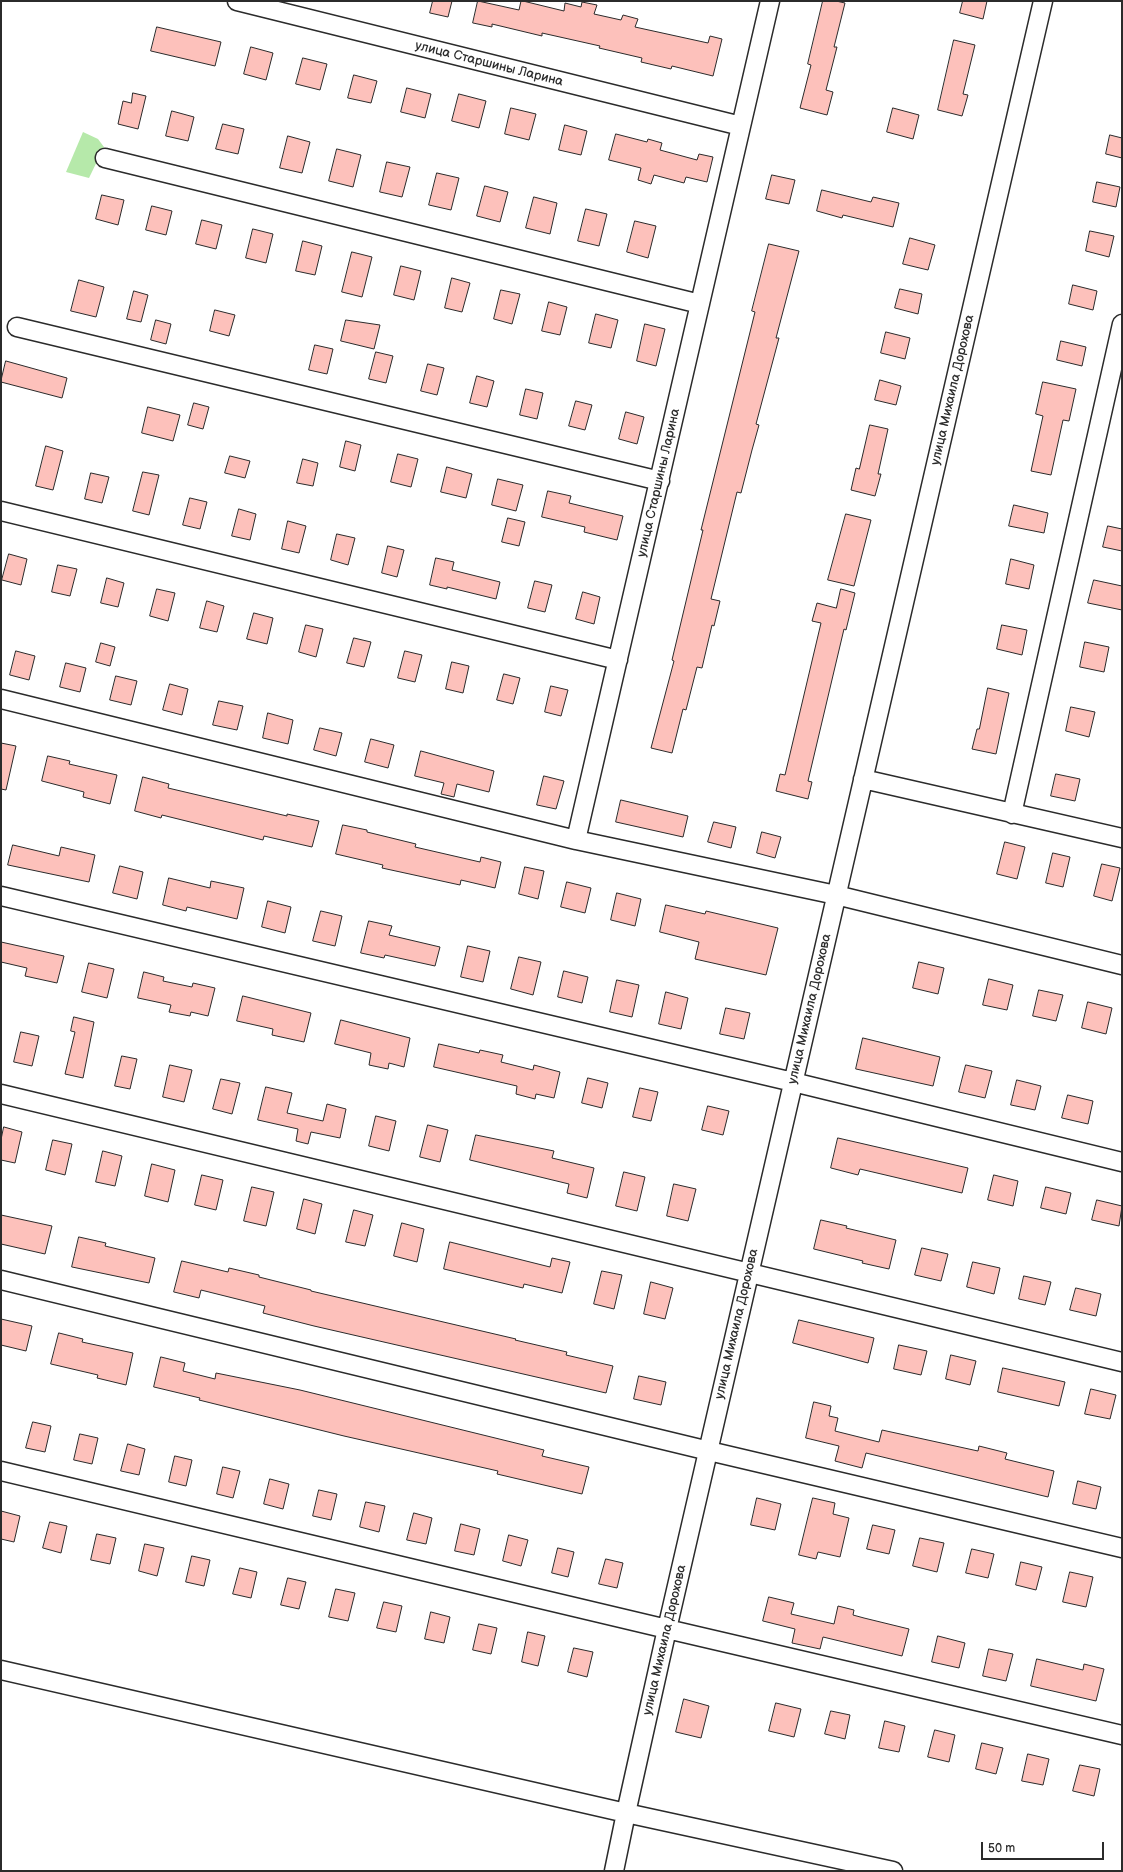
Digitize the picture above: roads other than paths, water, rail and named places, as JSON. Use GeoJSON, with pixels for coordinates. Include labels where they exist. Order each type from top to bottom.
{"type":"FeatureCollection","features":[{"type":"Feature","properties":{"kind":"street","name":"улица Старшины Ларина"},"geometry":{"type":"LineString","coordinates":[[237,1],[741,126]]}},
{"type":"Feature","properties":{"kind":"street","name":"улица Старшины Ларина"},"geometry":{"type":"LineString","coordinates":[[576,840],[770,1]]}},
{"type":"Feature","properties":{"kind":"street","name":"улица Михаила Дорохова"},"geometry":{"type":"LineString","coordinates":[[614,1871],[667,1629],[1043,1]]}},
{"type":"Feature","properties":{"kind":"street"},"geometry":{"type":"LineString","coordinates":[[105,158],[700,304]]}},
{"type":"Feature","properties":{"kind":"street"},"geometry":{"type":"LineString","coordinates":[[1012,814],[1122,324]]}},
{"type":"Feature","properties":{"kind":"street"},"geometry":{"type":"LineString","coordinates":[[17,327],[660,481]]}},
{"type":"Feature","properties":{"kind":"street"},"geometry":{"type":"LineString","coordinates":[[1,511],[618,660]]}},
{"type":"Feature","properties":{"kind":"street"},"geometry":{"type":"LineString","coordinates":[[1,700],[576,840],[836,895],[1122,966]]}},
{"type":"Feature","properties":{"kind":"street"},"geometry":{"type":"LineString","coordinates":[[863,779],[1122,838]]}},
{"type":"Feature","properties":{"kind":"street"},"geometry":{"type":"LineString","coordinates":[[1,896],[793,1082],[1122,1162]]}},
{"type":"Feature","properties":{"kind":"street"},"geometry":{"type":"LineString","coordinates":[[1,1094],[1122,1362]]}},
{"type":"Feature","properties":{"kind":"street"},"geometry":{"type":"LineString","coordinates":[[1,1280],[709,1451],[1122,1548]]}},
{"type":"Feature","properties":{"kind":"street"},"geometry":{"type":"LineString","coordinates":[[1,1471],[1122,1735]]}},
{"type":"Feature","properties":{"kind":"street"},"geometry":{"type":"LineString","coordinates":[[1,1670],[626,1813],[893,1871]]}}]}
